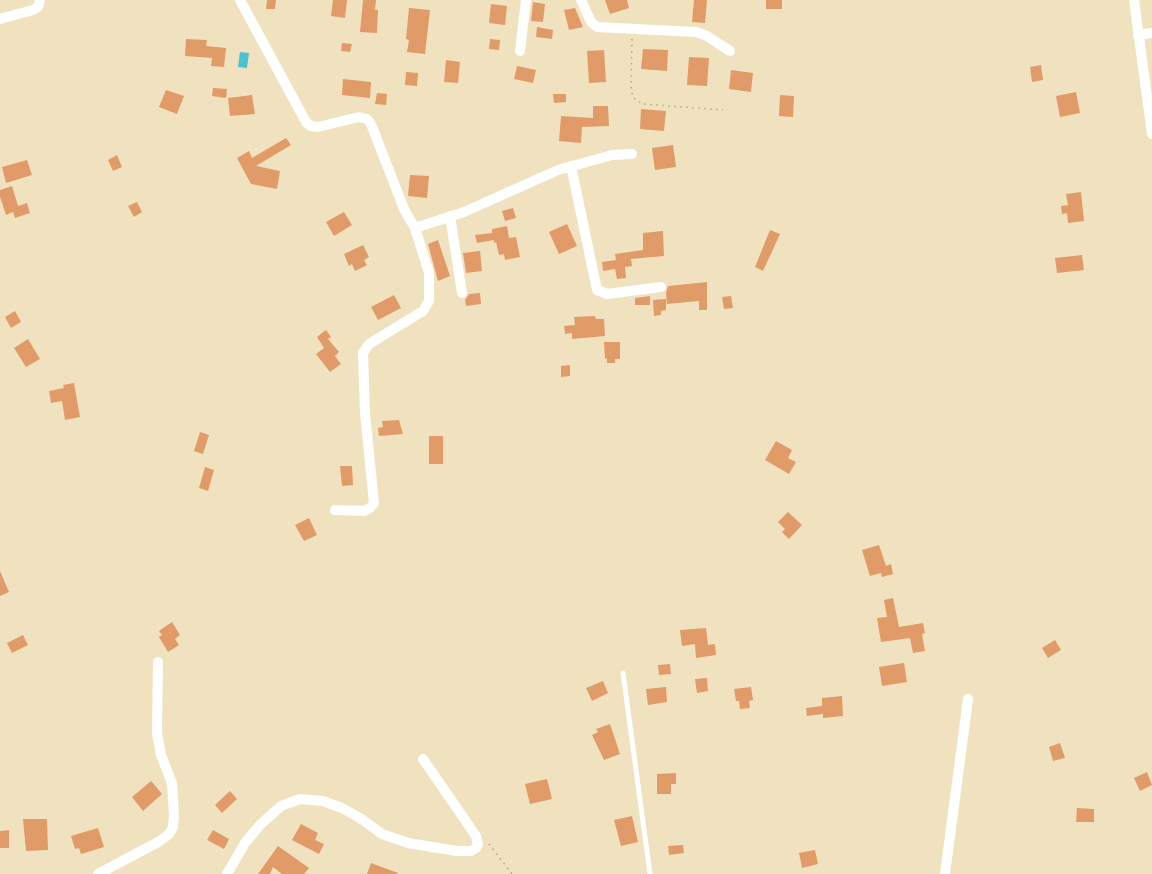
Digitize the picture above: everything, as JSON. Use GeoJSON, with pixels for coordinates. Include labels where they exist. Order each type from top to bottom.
{"type":"FeatureCollection","features":[{"type":"Feature","properties":{"kind":"street"},"geometry":{"type":"LineString","coordinates":[[0,19],[33,10],[38,7],[40,0]]}},
{"type":"Feature","properties":{"kind":"street"},"geometry":{"type":"LineString","coordinates":[[240,0],[306,122],[318,127],[359,117],[370,123],[406,213],[415,228],[429,273],[428,303],[422,313],[369,344],[363,356],[365,413],[374,503],[364,511],[335,510]]}},
{"type":"Feature","properties":{"kind":"street"},"geometry":{"type":"LineString","coordinates":[[520,51],[526,0]]}},
{"type":"Feature","properties":{"kind":"street"},"geometry":{"type":"LineString","coordinates":[[581,0],[595,26],[696,32],[707,36],[730,51]]}},
{"type":"Feature","properties":{"kind":"street"},"geometry":{"type":"LineString","coordinates":[[1134,0],[1152,134]]}},
{"type":"Feature","properties":{"kind":"street"},"geometry":{"type":"LineString","coordinates":[[1138,35],[1152,33]]}},
{"type":"Feature","properties":{"kind":"street"},"geometry":{"type":"LineString","coordinates":[[415,228],[450,216],[550,173],[612,155],[632,154]]}},
{"type":"Feature","properties":{"kind":"street"},"geometry":{"type":"LineString","coordinates":[[572,166],[597,290],[607,294],[661,287]]}},
{"type":"Feature","properties":{"kind":"street"},"geometry":{"type":"LineString","coordinates":[[450,216],[462,293]]}},
{"type":"Feature","properties":{"kind":"street"},"geometry":{"type":"LineString","coordinates":[[98,874],[164,839],[173,827],[172,783],[160,755],[157,733],[158,662]]}},
{"type":"Feature","properties":{"kind":"street"},"geometry":{"type":"LineString","coordinates":[[945,874],[968,699]]}},
{"type":"Feature","properties":{"kind":"street"},"geometry":{"type":"LineString","coordinates":[[226,874],[245,843],[260,825],[281,806],[300,799],[323,801],[342,808],[382,834],[414,845],[462,851],[473,850],[478,844],[472,829],[423,759]]}},
{"type":"Feature","properties":{"kind":"lane"},"geometry":{"type":"LineString","coordinates":[[623,673],[650,874]]}},
{"type":"Feature","properties":{"kind":"path"},"geometry":{"type":"LineString","coordinates":[[632,29],[631,89],[637,101],[643,104],[723,110]]}},
{"type":"Feature","properties":{"kind":"path"},"geometry":{"type":"LineString","coordinates":[[478,844],[489,844],[512,874]]}},
{"type":"Feature","properties":{"kind":"water"},"geometry":{"type":"Polygon","coordinates":[[[240,52],[249,53],[247,68],[238,67],[240,52]]]}},
{"type":"Feature","properties":{"kind":"building"},"geometry":{"type":"Polygon","coordinates":[[[267,0],[276,0],[275,9],[266,9],[267,0]]]}},
{"type":"Feature","properties":{"kind":"building"},"geometry":{"type":"Polygon","coordinates":[[[333,0],[347,0],[345,18],[331,16],[333,0]]]}},
{"type":"Feature","properties":{"kind":"building"},"geometry":{"type":"Polygon","coordinates":[[[363,0],[376,0],[377,33],[360,32],[363,0]]]}},
{"type":"Feature","properties":{"kind":"building"},"geometry":{"type":"Polygon","coordinates":[[[605,0],[627,0],[629,8],[610,14],[605,0]]]}},
{"type":"Feature","properties":{"kind":"building"},"geometry":{"type":"Polygon","coordinates":[[[694,0],[707,0],[705,23],[692,22],[694,0]]]}},
{"type":"Feature","properties":{"kind":"building"},"geometry":{"type":"Polygon","coordinates":[[[766,0],[782,0],[782,9],[766,9],[766,0]]]}},
{"type":"Feature","properties":{"kind":"building"},"geometry":{"type":"Polygon","coordinates":[[[533,2],[545,4],[543,22],[531,21],[533,2]]]}},
{"type":"Feature","properties":{"kind":"building"},"geometry":{"type":"Polygon","coordinates":[[[491,4],[507,6],[505,25],[489,23],[491,4]]]}},
{"type":"Feature","properties":{"kind":"building"},"geometry":{"type":"Polygon","coordinates":[[[409,8],[430,10],[425,54],[407,52],[409,8]]]}},
{"type":"Feature","properties":{"kind":"building"},"geometry":{"type":"Polygon","coordinates":[[[575,8],[583,27],[569,30],[564,10],[575,8]]]}},
{"type":"Feature","properties":{"kind":"building"},"geometry":{"type":"Polygon","coordinates":[[[537,27],[553,30],[552,39],[536,37],[537,27]]]}},
{"type":"Feature","properties":{"kind":"building"},"geometry":{"type":"Polygon","coordinates":[[[186,39],[207,40],[206,46],[226,48],[224,67],[211,66],[212,58],[185,56],[186,39]]]}},
{"type":"Feature","properties":{"kind":"building"},"geometry":{"type":"Polygon","coordinates":[[[490,39],[500,40],[499,50],[489,49],[490,39]]]}},
{"type":"Feature","properties":{"kind":"building"},"geometry":{"type":"Polygon","coordinates":[[[342,43],[352,44],[350,52],[341,51],[342,43]]]}},
{"type":"Feature","properties":{"kind":"building"},"geometry":{"type":"Polygon","coordinates":[[[643,49],[668,50],[667,71],[641,69],[643,49]]]}},
{"type":"Feature","properties":{"kind":"building"},"geometry":{"type":"Polygon","coordinates":[[[604,50],[606,82],[589,83],[587,51],[604,50]]]}},
{"type":"Feature","properties":{"kind":"building"},"geometry":{"type":"Polygon","coordinates":[[[689,57],[709,58],[707,86],[687,85],[689,57]]]}},
{"type":"Feature","properties":{"kind":"building"},"geometry":{"type":"Polygon","coordinates":[[[446,60],[460,62],[458,83],[444,82],[446,60]]]}},
{"type":"Feature","properties":{"kind":"building"},"geometry":{"type":"Polygon","coordinates":[[[1041,65],[1043,80],[1032,82],[1030,67],[1041,65]]]}},
{"type":"Feature","properties":{"kind":"building"},"geometry":{"type":"Polygon","coordinates":[[[517,66],[536,70],[533,83],[514,79],[517,66]]]}},
{"type":"Feature","properties":{"kind":"building"},"geometry":{"type":"Polygon","coordinates":[[[731,70],[753,73],[751,92],[729,89],[731,70]]]}},
{"type":"Feature","properties":{"kind":"building"},"geometry":{"type":"Polygon","coordinates":[[[406,72],[418,73],[417,86],[405,85],[406,72]]]}},
{"type":"Feature","properties":{"kind":"building"},"geometry":{"type":"Polygon","coordinates":[[[343,79],[371,82],[370,98],[342,95],[343,79]]]}},
{"type":"Feature","properties":{"kind":"building"},"geometry":{"type":"Polygon","coordinates":[[[213,88],[227,89],[226,98],[212,96],[213,88]]]}},
{"type":"Feature","properties":{"kind":"building"},"geometry":{"type":"Polygon","coordinates":[[[166,90],[184,96],[177,114],[159,107],[166,90]]]}},
{"type":"Feature","properties":{"kind":"building"},"geometry":{"type":"Polygon","coordinates":[[[1076,92],[1080,113],[1060,117],[1056,96],[1076,92]]]}},
{"type":"Feature","properties":{"kind":"building"},"geometry":{"type":"Polygon","coordinates":[[[377,93],[387,94],[386,105],[375,104],[377,93]]]}},
{"type":"Feature","properties":{"kind":"building"},"geometry":{"type":"Polygon","coordinates":[[[553,94],[566,94],[566,102],[554,103],[553,94]]]}},
{"type":"Feature","properties":{"kind":"building"},"geometry":{"type":"Polygon","coordinates":[[[252,95],[255,114],[230,116],[228,98],[252,95]]]}},
{"type":"Feature","properties":{"kind":"building"},"geometry":{"type":"Polygon","coordinates":[[[780,95],[794,96],[793,117],[779,116],[780,95]]]}},
{"type":"Feature","properties":{"kind":"building"},"geometry":{"type":"Polygon","coordinates":[[[593,106],[608,106],[609,126],[582,127],[581,143],[559,141],[561,116],[593,118],[593,106]]]}},
{"type":"Feature","properties":{"kind":"building"},"geometry":{"type":"Polygon","coordinates":[[[641,109],[666,111],[664,131],[640,129],[641,109]]]}},
{"type":"Feature","properties":{"kind":"building"},"geometry":{"type":"Polygon","coordinates":[[[286,138],[291,145],[256,166],[280,171],[277,189],[251,184],[237,158],[249,151],[252,158],[286,138]]]}},
{"type":"Feature","properties":{"kind":"building"},"geometry":{"type":"Polygon","coordinates":[[[673,145],[676,167],[655,170],[652,148],[673,145]]]}},
{"type":"Feature","properties":{"kind":"building"},"geometry":{"type":"Polygon","coordinates":[[[117,155],[122,167],[113,171],[108,160],[117,155]]]}},
{"type":"Feature","properties":{"kind":"building"},"geometry":{"type":"Polygon","coordinates":[[[27,160],[32,175],[6,183],[2,167],[27,160]]]}},
{"type":"Feature","properties":{"kind":"building"},"geometry":{"type":"Polygon","coordinates":[[[410,175],[429,176],[427,198],[408,196],[410,175]]]}},
{"type":"Feature","properties":{"kind":"building"},"geometry":{"type":"Polygon","coordinates":[[[12,186],[18,206],[27,203],[30,213],[15,218],[13,212],[6,215],[0,190],[12,186]]]}},
{"type":"Feature","properties":{"kind":"building"},"geometry":{"type":"Polygon","coordinates":[[[1081,192],[1084,221],[1068,223],[1067,213],[1062,214],[1061,206],[1068,205],[1066,194],[1081,192]]]}},
{"type":"Feature","properties":{"kind":"building"},"geometry":{"type":"Polygon","coordinates":[[[137,202],[142,212],[134,217],[128,206],[137,202]]]}},
{"type":"Feature","properties":{"kind":"building"},"geometry":{"type":"Polygon","coordinates":[[[513,208],[516,218],[505,221],[502,211],[513,208]]]}},
{"type":"Feature","properties":{"kind":"building"},"geometry":{"type":"Polygon","coordinates":[[[344,212],[352,225],[334,236],[326,222],[344,212]]]}},
{"type":"Feature","properties":{"kind":"building"},"geometry":{"type":"Polygon","coordinates":[[[567,224],[577,246],[559,254],[549,232],[567,224]]]}},
{"type":"Feature","properties":{"kind":"building"},"geometry":{"type":"Polygon","coordinates":[[[507,226],[509,238],[516,237],[520,257],[505,260],[504,254],[499,255],[494,240],[477,243],[475,235],[492,233],[492,229],[507,226]]]}},
{"type":"Feature","properties":{"kind":"building"},"geometry":{"type":"Polygon","coordinates":[[[770,230],[780,234],[763,271],[755,267],[770,230]]]}},
{"type":"Feature","properties":{"kind":"building"},"geometry":{"type":"Polygon","coordinates":[[[663,231],[664,256],[631,259],[632,266],[625,267],[626,278],[617,279],[615,269],[603,271],[602,262],[616,260],[615,254],[643,250],[643,233],[663,231]]]}},
{"type":"Feature","properties":{"kind":"building"},"geometry":{"type":"Polygon","coordinates":[[[438,240],[450,276],[438,281],[428,244],[438,240]]]}},
{"type":"Feature","properties":{"kind":"building"},"geometry":{"type":"Polygon","coordinates":[[[363,245],[369,257],[364,260],[367,265],[355,271],[352,264],[349,266],[344,254],[363,245]]]}},
{"type":"Feature","properties":{"kind":"building"},"geometry":{"type":"Polygon","coordinates":[[[480,251],[482,271],[466,273],[463,253],[480,251]]]}},
{"type":"Feature","properties":{"kind":"building"},"geometry":{"type":"Polygon","coordinates":[[[1082,255],[1084,270],[1057,273],[1055,258],[1082,255]]]}},
{"type":"Feature","properties":{"kind":"building"},"geometry":{"type":"Polygon","coordinates":[[[707,282],[707,310],[699,310],[699,301],[667,304],[668,286],[707,282]]]}},
{"type":"Feature","properties":{"kind":"building"},"geometry":{"type":"Polygon","coordinates":[[[480,293],[481,304],[466,306],[465,300],[469,294],[480,293]]]}},
{"type":"Feature","properties":{"kind":"building"},"geometry":{"type":"Polygon","coordinates":[[[394,295],[401,308],[378,320],[371,307],[394,295]]]}},
{"type":"Feature","properties":{"kind":"building"},"geometry":{"type":"Polygon","coordinates":[[[650,296],[650,305],[635,305],[635,298],[650,296]]]}},
{"type":"Feature","properties":{"kind":"building"},"geometry":{"type":"Polygon","coordinates":[[[731,296],[733,308],[724,309],[722,297],[731,296]]]}},
{"type":"Feature","properties":{"kind":"building"},"geometry":{"type":"Polygon","coordinates":[[[666,299],[666,310],[661,311],[661,315],[654,316],[653,300],[666,299]]]}},
{"type":"Feature","properties":{"kind":"building"},"geometry":{"type":"Polygon","coordinates":[[[15,311],[21,322],[11,328],[5,317],[15,311]]]}},
{"type":"Feature","properties":{"kind":"building"},"geometry":{"type":"Polygon","coordinates":[[[595,316],[596,319],[604,319],[605,336],[572,339],[572,333],[565,334],[564,326],[575,325],[574,317],[595,316]]]}},
{"type":"Feature","properties":{"kind":"building"},"geometry":{"type":"Polygon","coordinates":[[[326,330],[331,337],[328,339],[339,352],[335,356],[341,364],[330,372],[316,354],[324,348],[317,337],[326,330]]]}},
{"type":"Feature","properties":{"kind":"building"},"geometry":{"type":"Polygon","coordinates":[[[28,339],[40,359],[26,367],[14,348],[28,339]]]}},
{"type":"Feature","properties":{"kind":"building"},"geometry":{"type":"Polygon","coordinates":[[[604,342],[620,342],[620,359],[615,359],[615,363],[607,363],[604,342]]]}},
{"type":"Feature","properties":{"kind":"building"},"geometry":{"type":"Polygon","coordinates":[[[570,365],[570,376],[561,377],[561,366],[570,365]]]}},
{"type":"Feature","properties":{"kind":"building"},"geometry":{"type":"Polygon","coordinates":[[[74,383],[80,417],[65,420],[62,401],[51,403],[49,391],[74,383]]]}},
{"type":"Feature","properties":{"kind":"building"},"geometry":{"type":"Polygon","coordinates":[[[399,420],[403,434],[379,436],[378,428],[383,427],[382,421],[399,420]]]}},
{"type":"Feature","properties":{"kind":"building"},"geometry":{"type":"Polygon","coordinates":[[[200,432],[209,435],[203,454],[194,451],[200,432]]]}},
{"type":"Feature","properties":{"kind":"building"},"geometry":{"type":"Polygon","coordinates":[[[429,436],[443,436],[443,464],[429,464],[429,436]]]}},
{"type":"Feature","properties":{"kind":"building"},"geometry":{"type":"Polygon","coordinates":[[[776,441],[792,450],[788,458],[796,462],[789,474],[765,460],[776,441]]]}},
{"type":"Feature","properties":{"kind":"building"},"geometry":{"type":"Polygon","coordinates":[[[340,466],[352,466],[353,485],[342,486],[340,466]]]}},
{"type":"Feature","properties":{"kind":"building"},"geometry":{"type":"Polygon","coordinates":[[[205,467],[214,470],[208,491],[199,488],[205,467]]]}},
{"type":"Feature","properties":{"kind":"building"},"geometry":{"type":"Polygon","coordinates":[[[788,512],[802,525],[789,539],[782,532],[785,529],[778,522],[788,512]]]}},
{"type":"Feature","properties":{"kind":"building"},"geometry":{"type":"Polygon","coordinates":[[[309,518],[317,535],[304,541],[295,525],[309,518]]]}},
{"type":"Feature","properties":{"kind":"building"},"geometry":{"type":"Polygon","coordinates":[[[879,545],[886,566],[891,564],[893,574],[882,577],[881,573],[870,576],[862,550],[879,545]]]}},
{"type":"Feature","properties":{"kind":"building"},"geometry":{"type":"Polygon","coordinates":[[[0,571],[9,592],[0,596],[0,571]]]}},
{"type":"Feature","properties":{"kind":"building"},"geometry":{"type":"Polygon","coordinates":[[[893,598],[899,627],[923,623],[925,651],[913,653],[910,638],[881,642],[877,618],[887,617],[884,600],[893,598]]]}},
{"type":"Feature","properties":{"kind":"building"},"geometry":{"type":"Polygon","coordinates":[[[172,622],[180,635],[175,639],[179,645],[168,652],[159,637],[162,635],[159,631],[172,622]]]}},
{"type":"Feature","properties":{"kind":"building"},"geometry":{"type":"Polygon","coordinates":[[[706,628],[708,645],[715,644],[716,655],[696,658],[695,644],[682,646],[680,630],[706,628]]]}},
{"type":"Feature","properties":{"kind":"building"},"geometry":{"type":"Polygon","coordinates":[[[23,635],[28,645],[12,653],[7,643],[23,635]]]}},
{"type":"Feature","properties":{"kind":"building"},"geometry":{"type":"Polygon","coordinates":[[[1055,640],[1061,650],[1048,658],[1042,648],[1055,640]]]}},
{"type":"Feature","properties":{"kind":"building"},"geometry":{"type":"Polygon","coordinates":[[[904,663],[907,682],[882,686],[879,667],[904,663]]]}},
{"type":"Feature","properties":{"kind":"building"},"geometry":{"type":"Polygon","coordinates":[[[670,664],[671,674],[659,675],[658,665],[670,664]]]}},
{"type":"Feature","properties":{"kind":"building"},"geometry":{"type":"Polygon","coordinates":[[[707,678],[708,691],[697,693],[695,679],[707,678]]]}},
{"type":"Feature","properties":{"kind":"building"},"geometry":{"type":"Polygon","coordinates":[[[603,681],[608,693],[592,701],[586,688],[603,681]]]}},
{"type":"Feature","properties":{"kind":"building"},"geometry":{"type":"Polygon","coordinates":[[[666,687],[667,702],[648,705],[646,689],[666,687]]]}},
{"type":"Feature","properties":{"kind":"building"},"geometry":{"type":"Polygon","coordinates":[[[751,687],[753,700],[749,701],[750,708],[740,709],[734,689],[751,687]]]}},
{"type":"Feature","properties":{"kind":"building"},"geometry":{"type":"Polygon","coordinates":[[[842,696],[843,716],[823,718],[823,714],[807,716],[806,708],[822,706],[822,698],[842,696]]]}},
{"type":"Feature","properties":{"kind":"building"},"geometry":{"type":"Polygon","coordinates":[[[610,724],[620,754],[604,760],[592,735],[598,732],[596,729],[610,724]]]}},
{"type":"Feature","properties":{"kind":"building"},"geometry":{"type":"Polygon","coordinates":[[[1060,743],[1065,758],[1053,761],[1049,747],[1060,743]]]}},
{"type":"Feature","properties":{"kind":"building"},"geometry":{"type":"Polygon","coordinates":[[[1147,772],[1152,785],[1140,791],[1134,778],[1147,772]]]}},
{"type":"Feature","properties":{"kind":"building"},"geometry":{"type":"Polygon","coordinates":[[[676,773],[676,784],[671,784],[671,794],[657,794],[657,774],[676,773]]]}},
{"type":"Feature","properties":{"kind":"building"},"geometry":{"type":"Polygon","coordinates":[[[547,779],[552,799],[530,804],[525,784],[547,779]]]}},
{"type":"Feature","properties":{"kind":"building"},"geometry":{"type":"Polygon","coordinates":[[[151,781],[162,794],[143,811],[132,797],[151,781]]]}},
{"type":"Feature","properties":{"kind":"building"},"geometry":{"type":"Polygon","coordinates":[[[230,791],[237,799],[222,813],[215,805],[230,791]]]}},
{"type":"Feature","properties":{"kind":"building"},"geometry":{"type":"Polygon","coordinates":[[[1077,808],[1094,809],[1094,822],[1076,822],[1077,808]]]}},
{"type":"Feature","properties":{"kind":"building"},"geometry":{"type":"Polygon","coordinates":[[[632,816],[638,842],[621,846],[614,820],[632,816]]]}},
{"type":"Feature","properties":{"kind":"building"},"geometry":{"type":"Polygon","coordinates":[[[23,819],[47,819],[48,850],[26,851],[23,819]]]}},
{"type":"Feature","properties":{"kind":"building"},"geometry":{"type":"Polygon","coordinates":[[[301,824],[318,833],[315,840],[324,844],[319,854],[292,840],[301,824]]]}},
{"type":"Feature","properties":{"kind":"building"},"geometry":{"type":"Polygon","coordinates":[[[98,828],[104,847],[81,854],[79,848],[75,849],[71,836],[98,828]]]}},
{"type":"Feature","properties":{"kind":"building"},"geometry":{"type":"Polygon","coordinates":[[[9,830],[9,848],[0,848],[0,831],[9,830]]]}},
{"type":"Feature","properties":{"kind":"building"},"geometry":{"type":"Polygon","coordinates":[[[213,830],[229,839],[224,849],[207,840],[213,830]]]}},
{"type":"Feature","properties":{"kind":"building"},"geometry":{"type":"Polygon","coordinates":[[[683,845],[684,853],[669,855],[668,846],[683,845]]]}},
{"type":"Feature","properties":{"kind":"building"},"geometry":{"type":"Polygon","coordinates":[[[278,846],[309,868],[304,874],[282,874],[273,867],[270,874],[258,874],[278,846]]]}},
{"type":"Feature","properties":{"kind":"building"},"geometry":{"type":"Polygon","coordinates":[[[815,850],[818,864],[802,868],[799,853],[815,850]]]}},
{"type":"Feature","properties":{"kind":"building"},"geometry":{"type":"Polygon","coordinates":[[[371,863],[398,873],[398,874],[367,874],[371,863]]]}}]}
